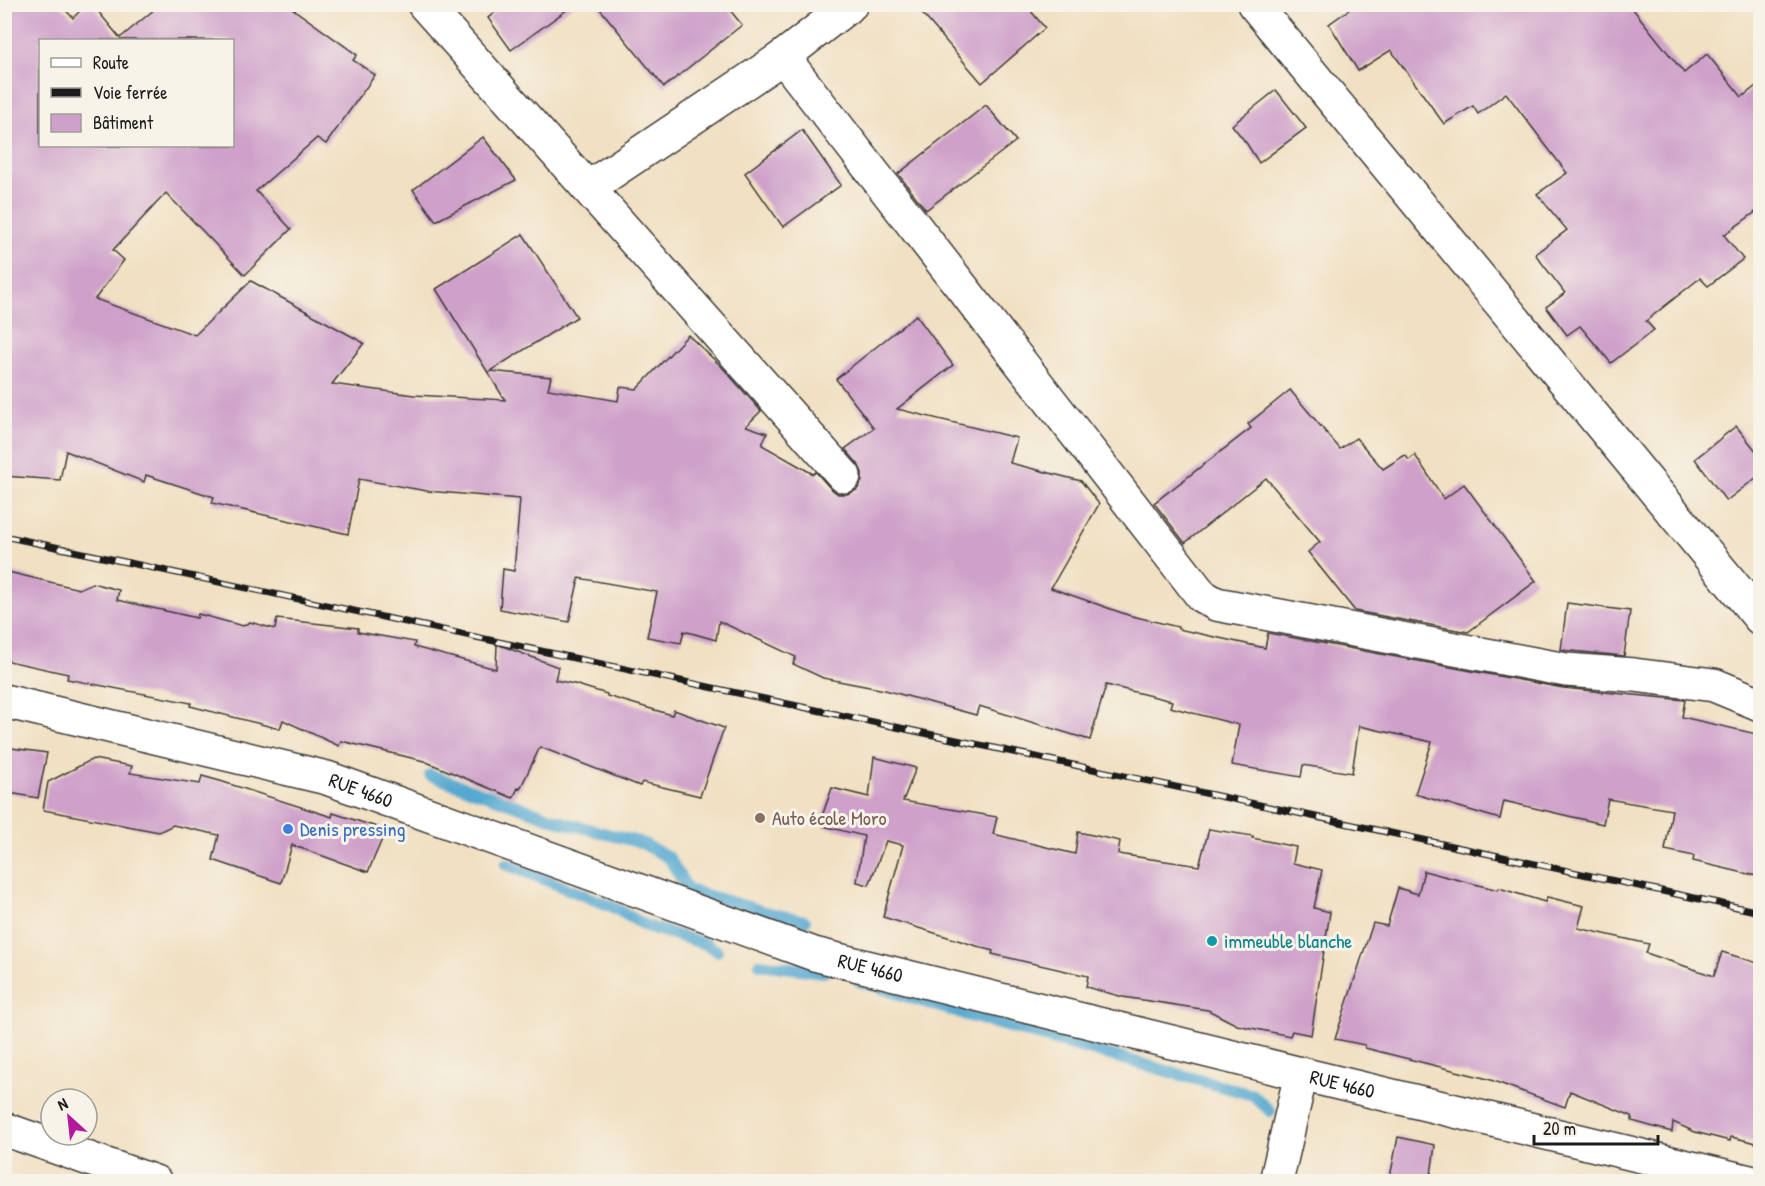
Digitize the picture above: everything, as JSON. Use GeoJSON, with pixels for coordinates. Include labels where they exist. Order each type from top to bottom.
{"type":"FeatureCollection","features":[{"type":"Feature","properties":{"kind":"street"},"geometry":{"type":"LineString","coordinates":[[424,4],[844,476]]}},
{"type":"Feature","properties":{"kind":"street"},"geometry":{"type":"LineString","coordinates":[[588,188],[783,57],[851,4]]}},
{"type":"Feature","properties":{"kind":"street"},"geometry":{"type":"LineString","coordinates":[[1254,4],[1761,618]]}},
{"type":"Feature","properties":{"kind":"street"},"geometry":{"type":"LineString","coordinates":[[783,57],[1202,596],[1216,604],[1566,670],[1634,675],[1714,686],[1761,704]]}},
{"type":"Feature","properties":{"kind":"street","name":"RUE 4660"},"geometry":{"type":"LineString","coordinates":[[4,701],[327,778],[814,954],[1750,1182]]}},
{"type":"Feature","properties":{"kind":"street"},"geometry":{"type":"LineString","coordinates":[[1276,1182],[1301,1074]]}},
{"type":"Feature","properties":{"kind":"street"},"geometry":{"type":"LineString","coordinates":[[4,1129],[155,1182]]}},
{"type":"Feature","properties":{"kind":"building"},"geometry":{"type":"Polygon","coordinates":[[[4,4],[60,4],[73,18],[87,4],[92,4],[120,38],[161,4],[286,4],[357,55],[353,60],[375,75],[326,144],[317,138],[256,191],[291,229],[245,275],[166,193],[113,250],[124,260],[95,299],[195,335],[251,281],[364,343],[332,384],[414,395],[505,400],[436,289],[523,234],[577,317],[490,371],[551,377],[548,389],[618,401],[620,387],[637,389],[688,335],[722,367],[761,411],[746,426],[767,433],[762,445],[813,474],[816,472],[838,494],[847,494],[857,490],[862,481],[862,473],[858,464],[845,449],[874,428],[836,379],[916,315],[953,365],[897,409],[1017,438],[1010,463],[1081,481],[1099,504],[1051,588],[1128,615],[1178,627],[1178,629],[1265,648],[1268,633],[1563,688],[1685,700],[1682,717],[1761,735],[1761,877],[1693,861],[1694,856],[1665,850],[1672,810],[1608,799],[1603,824],[1504,801],[1500,819],[1415,794],[1432,742],[1359,726],[1352,773],[1303,765],[1301,777],[1232,765],[1239,725],[1170,707],[1172,701],[1106,685],[1090,740],[979,706],[976,715],[885,690],[823,678],[793,664],[796,657],[719,621],[716,640],[684,631],[681,643],[647,637],[657,592],[579,578],[569,622],[500,609],[503,569],[514,571],[520,499],[427,491],[359,479],[348,534],[212,503],[214,497],[146,475],[144,482],[66,451],[60,480],[4,476],[4,4]]]}},
{"type":"Feature","properties":{"kind":"building"},"geometry":{"type":"Polygon","coordinates":[[[505,4],[575,4],[511,50],[488,18],[505,4]]]}},
{"type":"Feature","properties":{"kind":"building"},"geometry":{"type":"Polygon","coordinates":[[[596,4],[725,4],[742,25],[664,87],[596,4]]]}},
{"type":"Feature","properties":{"kind":"building"},"geometry":{"type":"Polygon","coordinates":[[[914,4],[1025,4],[1045,28],[982,83],[914,4]]]}},
{"type":"Feature","properties":{"kind":"building"},"geometry":{"type":"Polygon","coordinates":[[[1357,4],[1629,4],[1684,73],[1707,54],[1742,97],[1761,82],[1761,208],[1724,235],[1743,259],[1708,286],[1700,278],[1646,321],[1654,330],[1611,363],[1580,326],[1567,335],[1546,307],[1565,293],[1535,254],[1567,230],[1537,194],[1567,173],[1506,93],[1478,114],[1473,106],[1444,124],[1391,50],[1358,71],[1329,24],[1357,4]]]}},
{"type":"Feature","properties":{"kind":"building"},"geometry":{"type":"Polygon","coordinates":[[[1276,90],[1306,128],[1259,163],[1232,125],[1276,90]]]}},
{"type":"Feature","properties":{"kind":"building"},"geometry":{"type":"Polygon","coordinates":[[[986,105],[1016,141],[926,210],[898,174],[986,105]]]}},
{"type":"Feature","properties":{"kind":"building"},"geometry":{"type":"Polygon","coordinates":[[[802,130],[841,185],[783,227],[745,173],[802,130]]]}},
{"type":"Feature","properties":{"kind":"building"},"geometry":{"type":"Polygon","coordinates":[[[483,137],[516,180],[436,221],[413,190],[483,137]]]}},
{"type":"Feature","properties":{"kind":"building"},"geometry":{"type":"Polygon","coordinates":[[[1290,390],[1340,449],[1356,438],[1383,469],[1405,455],[1409,460],[1415,455],[1444,499],[1464,484],[1536,581],[1468,632],[1355,611],[1308,552],[1320,542],[1266,478],[1185,543],[1154,503],[1251,428],[1248,424],[1290,390]]]}},
{"type":"Feature","properties":{"kind":"building"},"geometry":{"type":"Polygon","coordinates":[[[1736,426],[1761,457],[1761,474],[1726,501],[1695,459],[1736,426]]]}},
{"type":"Feature","properties":{"kind":"building"},"geometry":{"type":"Polygon","coordinates":[[[4,571],[79,589],[92,583],[119,590],[117,600],[197,618],[198,614],[243,626],[250,622],[275,629],[277,619],[358,628],[358,632],[415,642],[414,647],[496,669],[497,644],[558,667],[555,680],[672,715],[674,710],[724,728],[700,796],[642,782],[640,786],[540,747],[520,789],[518,788],[513,798],[424,761],[341,741],[339,746],[283,720],[280,729],[190,706],[191,703],[67,679],[68,674],[4,660],[4,571]]]}},
{"type":"Feature","properties":{"kind":"building"},"geometry":{"type":"Polygon","coordinates":[[[1567,603],[1630,611],[1624,656],[1561,650],[1567,603]]]}},
{"type":"Feature","properties":{"kind":"building"},"geometry":{"type":"Polygon","coordinates":[[[4,747],[47,753],[38,798],[4,792],[4,747]]]}},
{"type":"Feature","properties":{"kind":"building"},"geometry":{"type":"Polygon","coordinates":[[[874,757],[916,768],[903,801],[997,817],[993,834],[1075,854],[1078,832],[1120,841],[1118,854],[1199,866],[1209,829],[1253,836],[1252,838],[1296,847],[1293,863],[1322,870],[1314,908],[1330,912],[1311,1035],[1292,1031],[1290,1036],[1237,1025],[1208,1010],[1123,997],[1086,987],[1088,976],[992,954],[993,951],[883,917],[903,845],[886,841],[869,885],[857,882],[864,836],[823,826],[824,820],[821,819],[832,788],[869,797],[874,757]]]}},
{"type":"Feature","properties":{"kind":"building"},"geometry":{"type":"Polygon","coordinates":[[[93,759],[132,766],[130,773],[200,784],[202,776],[332,817],[333,813],[386,830],[368,872],[292,845],[281,883],[213,860],[219,835],[173,825],[159,832],[43,810],[48,782],[93,759]]]}},
{"type":"Feature","properties":{"kind":"building"},"geometry":{"type":"Polygon","coordinates":[[[1424,871],[1498,890],[1499,888],[1545,902],[1547,897],[1584,906],[1578,928],[1649,944],[1646,953],[1714,976],[1722,952],[1761,964],[1761,1144],[1731,1137],[1730,1141],[1695,1132],[1673,1122],[1672,1132],[1632,1121],[1632,1116],[1570,1091],[1565,1107],[1488,1079],[1335,1039],[1373,923],[1387,926],[1398,888],[1418,894],[1424,871]]]}},
{"type":"Feature","properties":{"kind":"building"},"geometry":{"type":"Polygon","coordinates":[[[1398,1137],[1435,1145],[1430,1182],[1389,1182],[1398,1137]]]}},
{"type":"Feature","properties":{"kind":"waterway"},"geometry":{"type":"LineString","coordinates":[[430,775],[565,823],[642,843],[669,858],[688,890],[805,921]]}},
{"type":"Feature","properties":{"kind":"waterway"},"geometry":{"type":"LineString","coordinates":[[506,864],[613,907],[646,926],[706,944],[717,951]]}},
{"type":"Feature","properties":{"kind":"waterway"},"geometry":{"type":"LineString","coordinates":[[760,964],[824,972]]}},
{"type":"Feature","properties":{"kind":"waterway"},"geometry":{"type":"LineString","coordinates":[[859,981],[966,1015],[1253,1095],[1270,1111]]}},
{"type":"Feature","properties":{"kind":"railway"},"geometry":{"type":"LineString","coordinates":[[4,536],[1760,912]]}},
{"type":"Feature","properties":{"kind":"place","name":"Auto école Moro"},"geometry":{"type":"Point","coordinates":[760,818]}},
{"type":"Feature","properties":{"kind":"place","name":"Denis pressing"},"geometry":{"type":"Point","coordinates":[288,829]}},
{"type":"Feature","properties":{"kind":"place","name":"immeuble blanche"},"geometry":{"type":"Point","coordinates":[1212,941]}}]}
